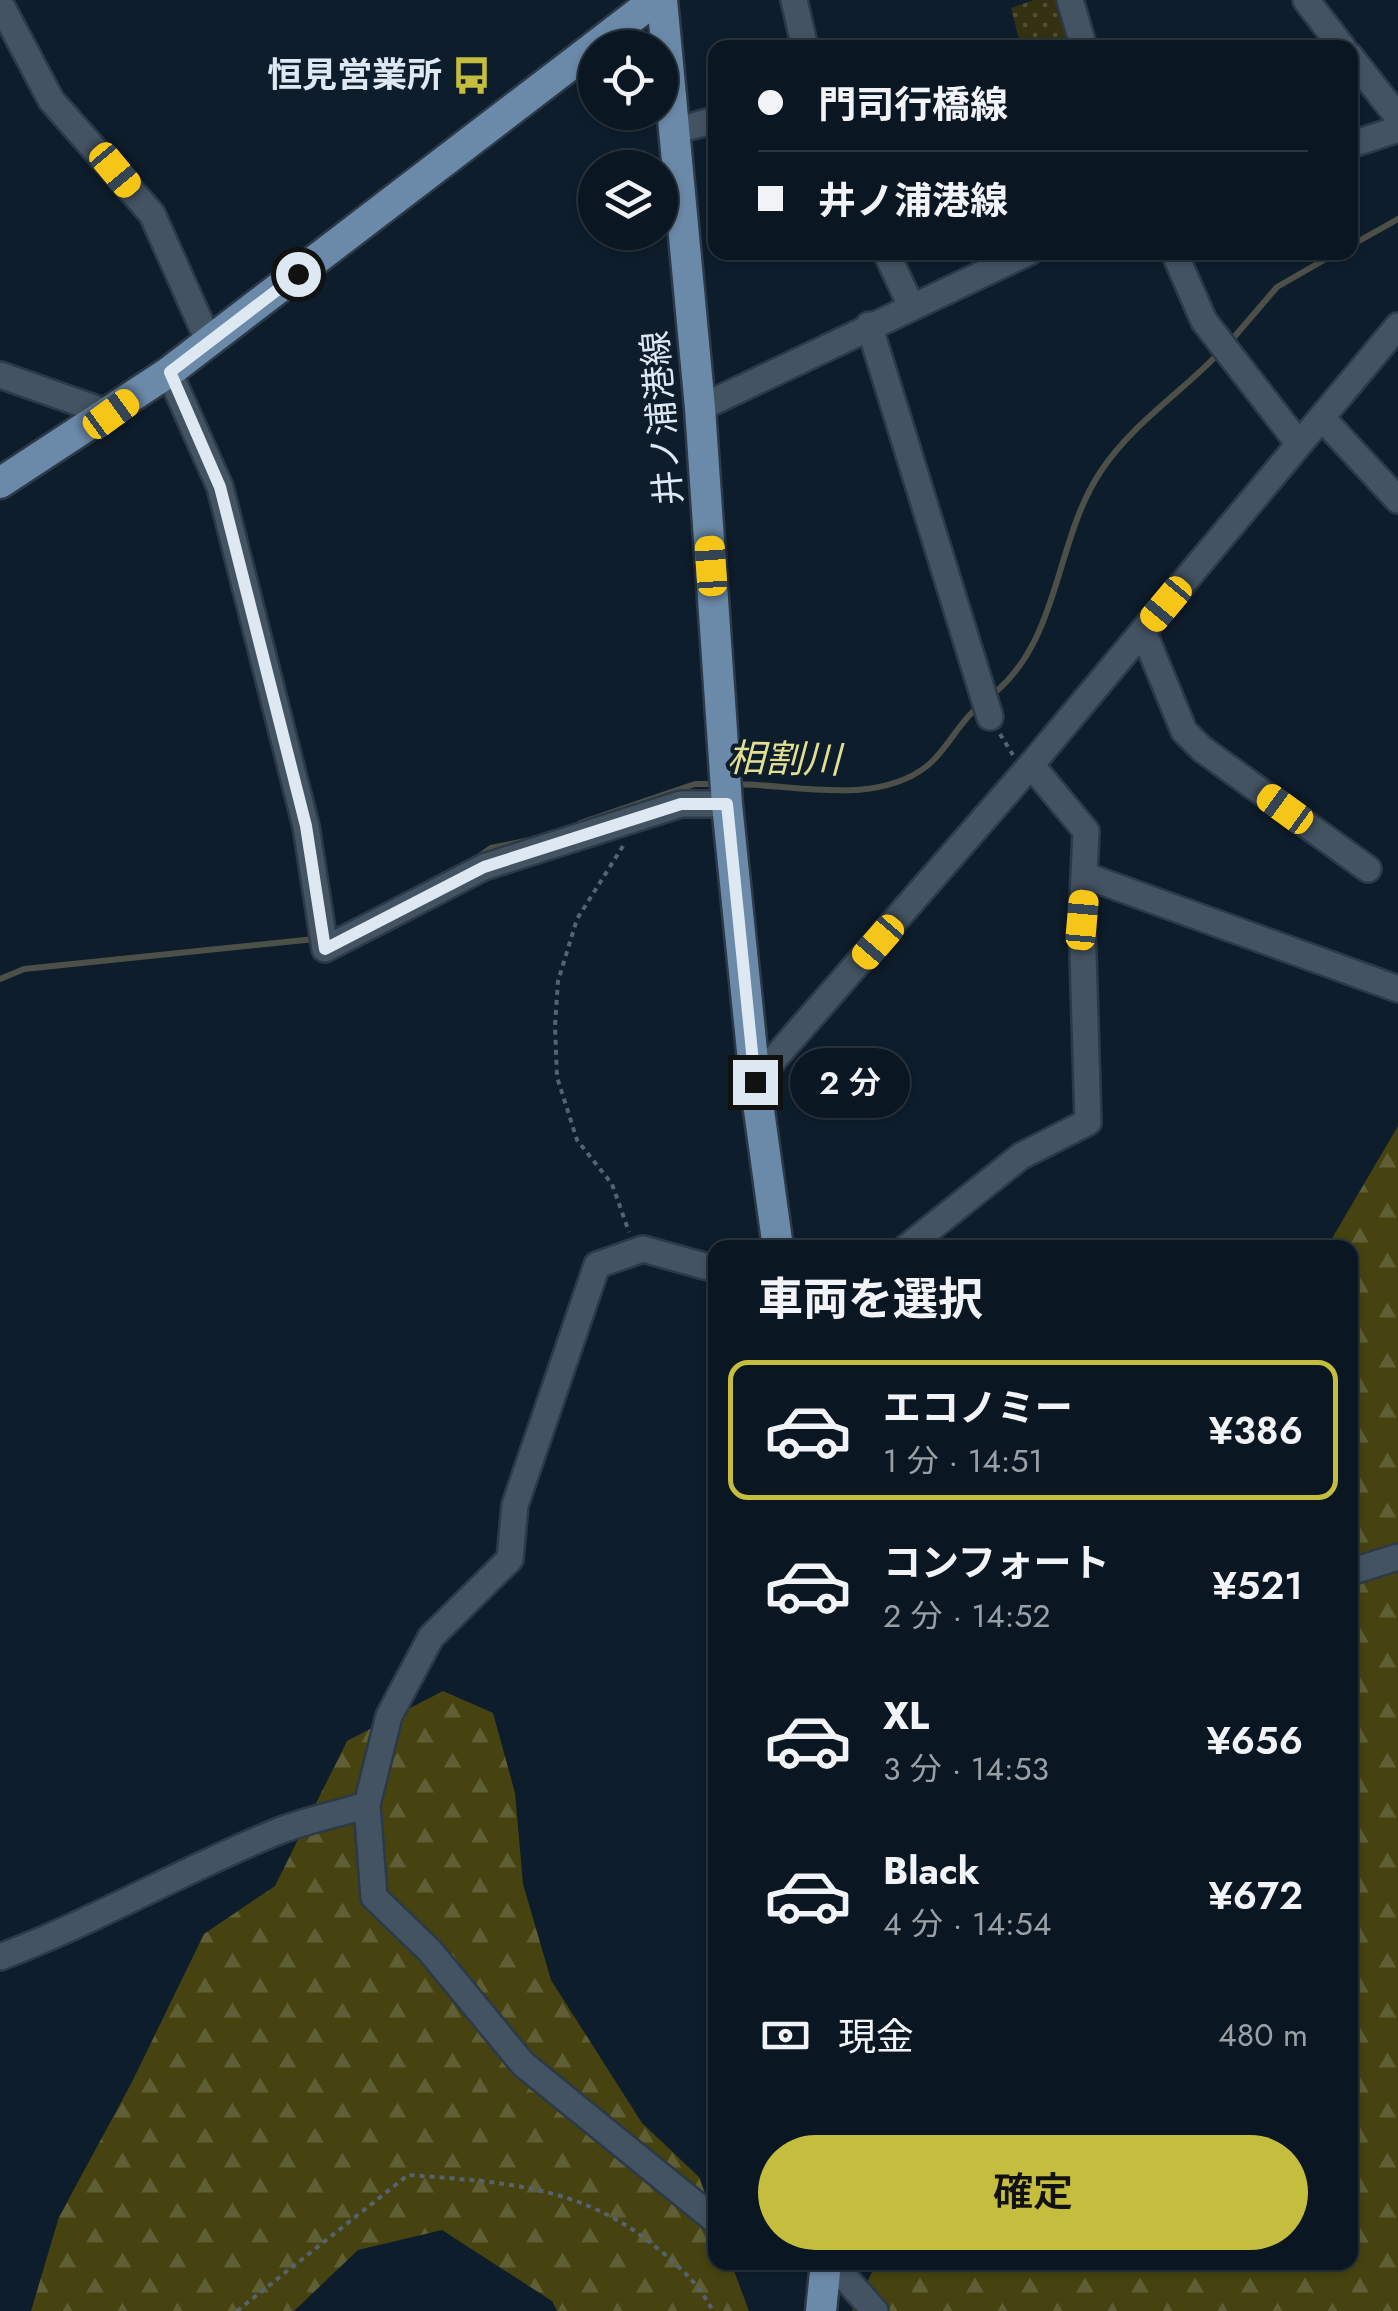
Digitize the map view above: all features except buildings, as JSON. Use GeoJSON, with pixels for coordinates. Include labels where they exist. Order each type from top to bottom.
{"type":"FeatureCollection","features":[{"type":"Feature","properties":{"kind":"main road","name":"井ノ浦港線"},"geometry":{"type":"LineString","coordinates":[[658,0],[700,408],[727,804],[755,1082],[777,1240]]}},
{"type":"Feature","properties":{"kind":"main road"},"geometry":{"type":"LineString","coordinates":[[0,483],[170,372],[658,0]]}},
{"type":"Feature","properties":{"kind":"main road"},"geometry":{"type":"LineString","coordinates":[[821,2311],[827,2270]]}},
{"type":"Feature","properties":{"kind":"street"},"geometry":{"type":"LineString","coordinates":[[794,0],[803,40]]}},
{"type":"Feature","properties":{"kind":"street"},"geometry":{"type":"LineString","coordinates":[[1070,0],[1082,40]]}},
{"type":"Feature","properties":{"kind":"street"},"geometry":{"type":"LineString","coordinates":[[1306,0],[1338,40]]}},
{"type":"Feature","properties":{"kind":"street"},"geometry":{"type":"LineString","coordinates":[[4,6],[51,100],[152,214],[209,342]]}},
{"type":"Feature","properties":{"kind":"street"},"geometry":{"type":"LineString","coordinates":[[1358,66],[1398,117]]}},
{"type":"Feature","properties":{"kind":"street"},"geometry":{"type":"LineString","coordinates":[[674,131],[708,122]]}},
{"type":"Feature","properties":{"kind":"street"},"geometry":{"type":"LineString","coordinates":[[1358,142],[1398,130]]}},
{"type":"Feature","properties":{"kind":"street"},"geometry":{"type":"LineString","coordinates":[[890,260],[910,306]]}},
{"type":"Feature","properties":{"kind":"street"},"geometry":{"type":"LineString","coordinates":[[700,408],[1011,260]]}},
{"type":"Feature","properties":{"kind":"street"},"geometry":{"type":"LineString","coordinates":[[1177,260],[1204,321],[1300,444]]}},
{"type":"Feature","properties":{"kind":"street"},"geometry":{"type":"LineString","coordinates":[[869,325],[990,717]]}},
{"type":"Feature","properties":{"kind":"street"},"geometry":{"type":"LineString","coordinates":[[755,1082],[1028,770],[1398,326]]}},
{"type":"Feature","properties":{"kind":"street"},"geometry":{"type":"LineString","coordinates":[[170,372],[220,487],[306,826],[325,949],[484,867],[681,804],[727,804]]}},
{"type":"Feature","properties":{"kind":"street"},"geometry":{"type":"LineString","coordinates":[[0,375],[111,414]]}},
{"type":"Feature","properties":{"kind":"street"},"geometry":{"type":"LineString","coordinates":[[1322,418],[1398,500]]}},
{"type":"Feature","properties":{"kind":"street"},"geometry":{"type":"LineString","coordinates":[[1143,631],[1184,731],[1202,749],[1368,869]]}},
{"type":"Feature","properties":{"kind":"street"},"geometry":{"type":"LineString","coordinates":[[916,1240],[1020,1156],[1088,1122],[1082,920],[1086,831],[1028,770]]}},
{"type":"Feature","properties":{"kind":"street"},"geometry":{"type":"LineString","coordinates":[[1086,876],[1398,989]]}},
{"type":"Feature","properties":{"kind":"street"},"geometry":{"type":"LineString","coordinates":[[708,1267],[636,1250],[597,1264],[515,1505],[510,1560],[431,1637],[388,1716],[367,1805],[374,1897],[430,1951],[523,2064],[708,2214]]}},
{"type":"Feature","properties":{"kind":"street"},"geometry":{"type":"LineString","coordinates":[[1358,1570],[1398,1557]]}},
{"type":"Feature","properties":{"kind":"street"},"geometry":{"type":"LineString","coordinates":[[0,1958],[60,1935],[182,1873],[283,1830],[367,1805]]}},
{"type":"Feature","properties":{"kind":"street"},"geometry":{"type":"LineString","coordinates":[[836,2270],[875,2311]]}},
{"type":"Feature","properties":{"kind":"path"},"geometry":{"type":"LineString","coordinates":[[990,717],[1028,770]]}},
{"type":"Feature","properties":{"kind":"path"},"geometry":{"type":"LineString","coordinates":[[636,1250],[612,1184],[577,1140],[557,1077],[556,1026],[558,981],[577,920],[638,820]]}},
{"type":"Feature","properties":{"kind":"path"},"geometry":{"type":"LineString","coordinates":[[237,2311],[408,2175],[486,2181],[574,2197],[624,2221],[697,2281],[713,2311]]}},
{"type":"Feature","properties":{"kind":"green space"},"geometry":{"type":"Polygon","coordinates":[[[1398,1126],[1398,2311],[852,2311],[873,2270],[1358,2270],[1358,1240],[1331,1240],[1398,1126]]]}},
{"type":"Feature","properties":{"kind":"green space"},"geometry":{"type":"Polygon","coordinates":[[[443,1691],[493,1713],[515,1793],[523,1884],[551,1980],[642,2123],[699,2177],[708,2201],[708,2270],[734,2270],[749,2311],[557,2311],[552,2301],[442,2230],[358,2250],[294,2311],[31,2311],[59,2217],[132,2082],[204,1934],[275,1886],[347,1741],[443,1691]]]}},
{"type":"Feature","properties":{"kind":"shaded area"},"geometry":{"type":"Polygon","coordinates":[[[1034,0],[1066,0],[1079,40],[1019,40],[1011,8],[1034,0]]]}},
{"type":"Feature","properties":{"kind":"waterway","name":"相割川"},"geometry":{"type":"LineString","coordinates":[[1358,242],[1398,219]]}},
{"type":"Feature","properties":{"kind":"waterway","name":"相割川"},"geometry":{"type":"LineString","coordinates":[[1229,343],[1277,287],[1324,260]]}},
{"type":"Feature","properties":{"kind":"waterway","name":"相割川"},"geometry":{"type":"LineString","coordinates":[[992,695],[1032,647],[1074,528],[1101,471],[1142,423],[1220,352]]}},
{"type":"Feature","properties":{"kind":"waterway","name":"相割川"},"geometry":{"type":"LineString","coordinates":[[733,784],[859,790],[906,779],[927,766],[979,706]]}},
{"type":"Feature","properties":{"kind":"waterway","name":"相割川"},"geometry":{"type":"LineString","coordinates":[[580,823],[695,784],[716,784]]}},
{"type":"Feature","properties":{"kind":"waterway","name":"相割川"},"geometry":{"type":"LineString","coordinates":[[477,858],[491,848],[530,840]]}},
{"type":"Feature","properties":{"kind":"waterway","name":"相割川"},"geometry":{"type":"LineString","coordinates":[[0,979],[24,969],[315,939]]}},
{"type":"Feature","properties":{"kind":"place","name":"恒見営業所"},"geometry":{"type":"Point","coordinates":[472,75]}},
{"type":"Feature","properties":{"kind":"route"},"geometry":{"type":"LineString","coordinates":[[298,274],[170,372],[220,487],[306,826],[325,949],[484,867],[681,804],[727,804],[755,1082]]}}]}
